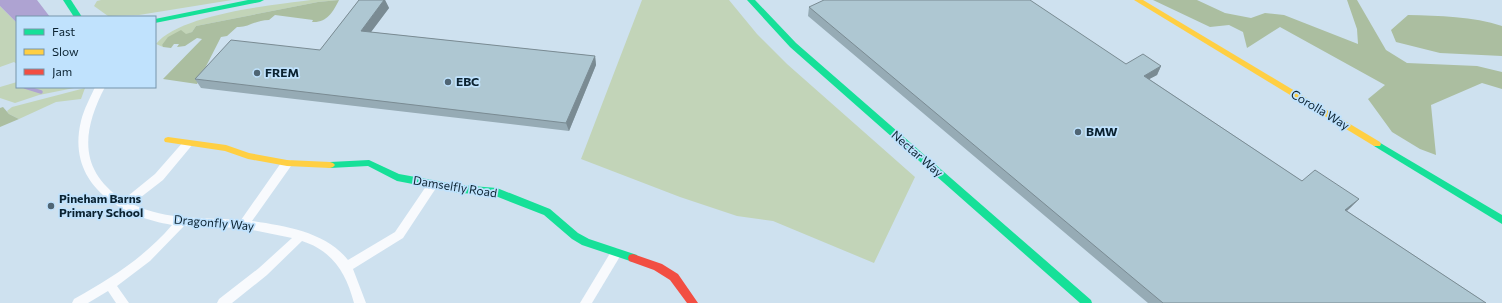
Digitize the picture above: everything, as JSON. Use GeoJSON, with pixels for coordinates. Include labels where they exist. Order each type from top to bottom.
{"type":"FeatureCollection","features":[{"type":"Feature","properties":{"kind":"street"},"geometry":{"type":"LineString","coordinates":[[67,0],[77,16]]}},
{"type":"Feature","properties":{"kind":"street"},"geometry":{"type":"LineString","coordinates":[[156,21],[260,0]]}},
{"type":"Feature","properties":{"kind":"street","name":"Nectar Way"},"geometry":{"type":"LineString","coordinates":[[751,0],[793,45],[1087,303]]}},
{"type":"Feature","properties":{"kind":"street","name":"Corolla Way"},"geometry":{"type":"LineString","coordinates":[[1138,0],[1502,220]]}},
{"type":"Feature","properties":{"kind":"street"},"geometry":{"type":"LineString","coordinates":[[156,30],[185,16]]}},
{"type":"Feature","properties":{"kind":"street","name":"Dragonfly Way"},"geometry":{"type":"LineString","coordinates":[[100,88],[88,111],[82,135],[85,162],[90,174],[101,190],[124,205],[137,211],[182,222],[244,224],[300,236],[322,244],[340,258],[346,267],[352,277],[360,303]]}},
{"type":"Feature","properties":{"kind":"street","name":"Damselfly Road"},"geometry":{"type":"LineString","coordinates":[[168,140],[188,144],[226,148],[248,156],[287,162],[324,166],[356,162],[369,163],[397,177],[433,185],[494,191],[539,208],[586,242],[658,267],[674,277],[693,303]]}},
{"type":"Feature","properties":{"kind":"street"},"geometry":{"type":"LineString","coordinates":[[124,205],[159,177],[188,144]]}},
{"type":"Feature","properties":{"kind":"street"},"geometry":{"type":"LineString","coordinates":[[244,224],[287,162]]}},
{"type":"Feature","properties":{"kind":"street"},"geometry":{"type":"LineString","coordinates":[[346,267],[399,235],[433,185]]}},
{"type":"Feature","properties":{"kind":"street"},"geometry":{"type":"LineString","coordinates":[[78,303],[110,285],[134,269],[153,254],[182,222]]}},
{"type":"Feature","properties":{"kind":"street"},"geometry":{"type":"LineString","coordinates":[[223,303],[279,259],[300,236]]}},
{"type":"Feature","properties":{"kind":"street"},"geometry":{"type":"LineString","coordinates":[[586,303],[616,253]]}},
{"type":"Feature","properties":{"kind":"street"},"geometry":{"type":"LineString","coordinates":[[110,285],[123,303]]}},
{"type":"Feature","properties":{"kind":"green space"},"geometry":{"type":"Polygon","coordinates":[[[232,0],[139,15],[108,16],[94,6],[97,1],[232,0]]]}},
{"type":"Feature","properties":{"kind":"green space"},"geometry":{"type":"Polygon","coordinates":[[[311,0],[339,0],[318,2],[196,26],[192,32],[162,45],[163,47],[156,44],[168,34],[185,25],[206,18],[252,8],[311,0]]]}},
{"type":"Feature","properties":{"kind":"green space"},"geometry":{"type":"Polygon","coordinates":[[[339,0],[329,16],[322,21],[312,22],[313,20],[275,15],[269,20],[237,27],[227,36],[221,37],[197,84],[163,79],[202,39],[197,38],[185,46],[177,47],[179,44],[174,44],[171,48],[163,47],[162,45],[168,37],[181,30],[186,34],[192,32],[196,26],[318,2],[339,0]]]}},
{"type":"Feature","properties":{"kind":"green space"},"geometry":{"type":"Polygon","coordinates":[[[642,0],[729,0],[757,34],[787,64],[915,177],[874,263],[773,221],[737,216],[680,197],[581,159],[642,0]]]}},
{"type":"Feature","properties":{"kind":"green space"},"geometry":{"type":"Polygon","coordinates":[[[1153,0],[1197,0],[1225,13],[1251,18],[1265,13],[1284,15],[1358,44],[1357,29],[1347,0],[1357,0],[1386,50],[1407,63],[1477,66],[1502,72],[1502,89],[1482,83],[1431,105],[1436,155],[1420,149],[1392,132],[1368,99],[1385,85],[1280,27],[1247,48],[1243,32],[1229,25],[1210,27],[1153,0]]]}},
{"type":"Feature","properties":{"kind":"green space"},"geometry":{"type":"Polygon","coordinates":[[[0,6],[16,22],[16,63],[14,62],[0,67],[0,6]]]}},
{"type":"Feature","properties":{"kind":"green space"},"geometry":{"type":"Polygon","coordinates":[[[1408,15],[1468,18],[1502,26],[1502,56],[1440,53],[1396,42],[1391,30],[1408,15]]]}},
{"type":"Feature","properties":{"kind":"green space"},"geometry":{"type":"Polygon","coordinates":[[[16,82],[16,88],[74,88],[39,95],[15,103],[0,98],[0,87],[16,82]]]}},
{"type":"Feature","properties":{"kind":"green space"},"geometry":{"type":"Polygon","coordinates":[[[85,88],[81,99],[56,102],[19,119],[9,114],[7,111],[12,107],[85,88]]]}},
{"type":"Feature","properties":{"kind":"green space"},"geometry":{"type":"Polygon","coordinates":[[[3,107],[9,114],[19,119],[0,127],[0,108],[3,107]]]}},
{"type":"Feature","properties":{"kind":"shaded area"},"geometry":{"type":"Polygon","coordinates":[[[0,0],[37,0],[49,16],[16,16],[16,22],[0,6],[0,0]]]}},
{"type":"Feature","properties":{"kind":"building","name":"EBC"},"geometry":{"type":"Polygon","coordinates":[[[359,0],[384,0],[361,31],[595,56],[566,123],[195,79],[231,40],[320,50],[359,0]]]}},
{"type":"Feature","properties":{"kind":"building","name":"BMW"},"geometry":{"type":"Polygon","coordinates":[[[824,0],[1030,0],[1126,64],[1143,54],[1161,66],[1144,76],[1302,181],[1315,170],[1359,199],[1345,210],[1486,303],[1163,303],[809,7],[824,0]]]}},
{"type":"Feature","properties":{"kind":"waterway"},"geometry":{"type":"LineString","coordinates":[[28,88],[41,92]]}},
{"type":"Feature","properties":{"kind":"traffic: fast"},"geometry":{"type":"LineString","coordinates":[[67,0],[77,16]]}},
{"type":"Feature","properties":{"kind":"traffic: fast"},"geometry":{"type":"LineString","coordinates":[[156,21],[260,0]]}},
{"type":"Feature","properties":{"kind":"traffic: fast"},"geometry":{"type":"LineString","coordinates":[[751,0],[793,45],[1087,303]]}},
{"type":"Feature","properties":{"kind":"traffic: fast"},"geometry":{"type":"LineString","coordinates":[[1377,144],[1502,220]]}},
{"type":"Feature","properties":{"kind":"traffic: fast"},"geometry":{"type":"LineString","coordinates":[[330,165],[369,163],[397,177],[460,189],[494,191],[547,212],[575,236],[586,242],[633,258]]}},
{"type":"Feature","properties":{"kind":"traffic: slow"},"geometry":{"type":"LineString","coordinates":[[1138,0],[1377,144]]}},
{"type":"Feature","properties":{"kind":"traffic: slow"},"geometry":{"type":"LineString","coordinates":[[168,140],[226,148],[248,156],[287,163],[330,165]]}},
{"type":"Feature","properties":{"kind":"traffic: jam"},"geometry":{"type":"LineString","coordinates":[[633,258],[658,267],[674,277],[693,303]]}},
{"type":"Feature","properties":{"kind":"place","name":"FREM"},"geometry":{"type":"Point","coordinates":[257,73]}},
{"type":"Feature","properties":{"kind":"place","name":"EBC"},"geometry":{"type":"Point","coordinates":[448,82]}},
{"type":"Feature","properties":{"kind":"place","name":"BMW"},"geometry":{"type":"Point","coordinates":[1078,132]}},
{"type":"Feature","properties":{"kind":"place","name":"Pineham Barns Primary School"},"geometry":{"type":"Point","coordinates":[51,206]}}]}
